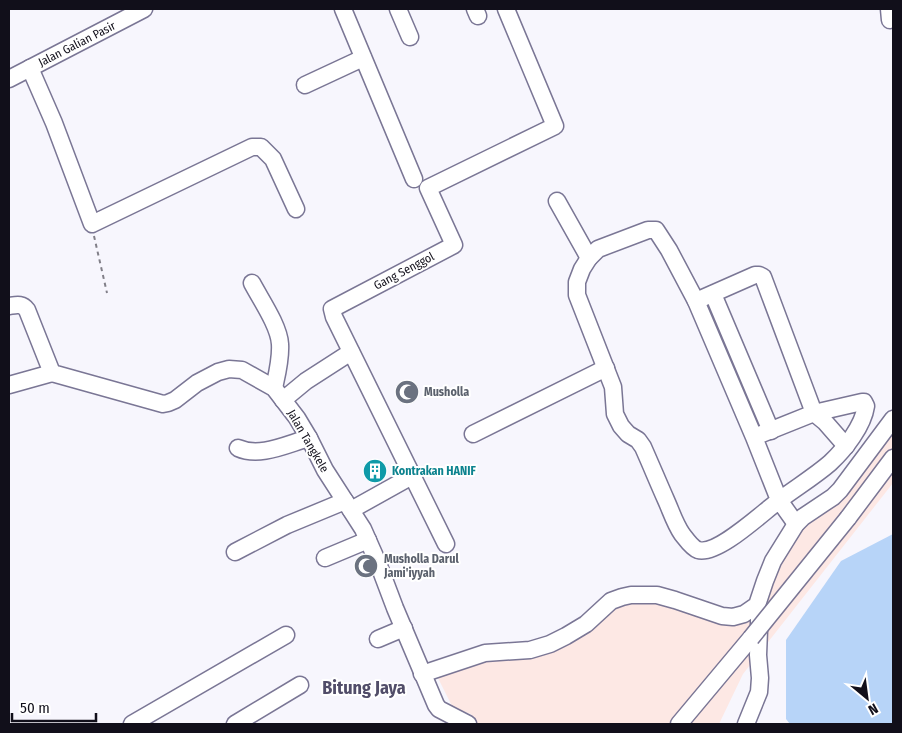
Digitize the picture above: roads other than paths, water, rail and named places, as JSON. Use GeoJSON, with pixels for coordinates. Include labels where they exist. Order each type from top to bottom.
{"type":"FeatureCollection","features":[{"type":"Feature","properties":{"kind":"street","name":"Jalan Galian Pasir"},"geometry":{"type":"LineString","coordinates":[[9,79],[144,9]]}},
{"type":"Feature","properties":{"kind":"street"},"geometry":{"type":"LineString","coordinates":[[342,9],[414,179]]}},
{"type":"Feature","properties":{"kind":"street"},"geometry":{"type":"LineString","coordinates":[[398,9],[410,36]]}},
{"type":"Feature","properties":{"kind":"street","name":"Gang Senggol"},"geometry":{"type":"LineString","coordinates":[[446,544],[334,317],[332,309],[454,245],[428,188],[555,126],[506,9]]}},
{"type":"Feature","properties":{"kind":"street"},"geometry":{"type":"LineString","coordinates":[[305,85],[363,58]]}},
{"type":"Feature","properties":{"kind":"street"},"geometry":{"type":"LineString","coordinates":[[30,68],[54,123],[92,224],[252,147],[261,147],[273,159],[296,209]]}},
{"type":"Feature","properties":{"kind":"street"},"geometry":{"type":"LineString","coordinates":[[557,201],[589,258]]}},
{"type":"Feature","properties":{"kind":"street"},"geometry":{"type":"LineString","coordinates":[[754,437],[814,413],[862,402],[866,406],[865,416],[861,423],[846,446],[831,463],[778,500],[756,520],[730,538],[706,550],[698,550],[682,534],[643,447],[638,440],[628,434],[621,426],[615,414],[613,387],[577,295],[577,282],[582,269],[598,249],[648,230],[656,230],[670,250],[696,301],[754,437],[778,500],[796,524]]}},
{"type":"Feature","properties":{"kind":"street"},"geometry":{"type":"LineString","coordinates":[[696,301],[755,275],[762,277],[814,413],[825,422],[846,446]]}},
{"type":"Feature","properties":{"kind":"street"},"geometry":{"type":"LineString","coordinates":[[252,283],[275,326],[280,343],[279,394],[306,380],[351,352]]}},
{"type":"Feature","properties":{"kind":"street"},"geometry":{"type":"LineString","coordinates":[[713,294],[771,430]]}},
{"type":"Feature","properties":{"kind":"street"},"geometry":{"type":"LineString","coordinates":[[9,306],[20,305],[24,306],[27,310],[52,373],[9,385]]}},
{"type":"Feature","properties":{"kind":"street"},"geometry":{"type":"LineString","coordinates":[[723,367],[741,360]]}},
{"type":"Feature","properties":{"kind":"street"},"geometry":{"type":"LineString","coordinates":[[473,434],[606,368]]}},
{"type":"Feature","properties":{"kind":"street","name":"Jalan Tangkele"},"geometry":{"type":"LineString","coordinates":[[52,373],[163,404],[175,400],[218,372],[229,369],[242,370],[279,394],[297,418],[325,470],[368,540],[422,674],[439,709],[468,724]]}},
{"type":"Feature","properties":{"kind":"street"},"geometry":{"type":"LineString","coordinates":[[746,724],[760,685],[757,605],[773,561],[796,524],[840,490],[893,419]]}},
{"type":"Feature","properties":{"kind":"street"},"geometry":{"type":"LineString","coordinates":[[238,448],[253,452],[269,450],[309,438]]}},
{"type":"Feature","properties":{"kind":"street"},"geometry":{"type":"LineString","coordinates":[[678,724],[751,638],[848,518],[893,458]]}},
{"type":"Feature","properties":{"kind":"street"},"geometry":{"type":"LineString","coordinates":[[235,552],[287,525],[348,505],[412,476]]}},
{"type":"Feature","properties":{"kind":"street"},"geometry":{"type":"LineString","coordinates":[[325,558],[368,540]]}},
{"type":"Feature","properties":{"kind":"street"},"geometry":{"type":"LineString","coordinates":[[422,674],[485,652],[530,650],[550,644],[586,624],[611,600],[622,596],[657,595],[722,616],[733,617],[744,614],[757,605]]}},
{"type":"Feature","properties":{"kind":"street"},"geometry":{"type":"LineString","coordinates":[[378,639],[404,628]]}},
{"type":"Feature","properties":{"kind":"street"},"geometry":{"type":"LineString","coordinates":[[132,724],[158,718],[286,635]]}},
{"type":"Feature","properties":{"kind":"street"},"geometry":{"type":"LineString","coordinates":[[235,724],[300,685]]}},
{"type":"Feature","properties":{"kind":"water"},"geometry":{"type":"Polygon","coordinates":[[[893,534],[893,724],[790,724],[786,719],[786,640],[841,561],[893,534]]]}},
{"type":"Feature","properties":{"kind":"place","name":"Musholla"},"geometry":{"type":"Point","coordinates":[407,392]}},
{"type":"Feature","properties":{"kind":"place","name":"Kontrakan HANIF"},"geometry":{"type":"Point","coordinates":[375,471]}},
{"type":"Feature","properties":{"kind":"place","name":"Musholla Darul Jami'iyyah"},"geometry":{"type":"Point","coordinates":[366,566]}},
{"type":"Feature","properties":{"kind":"district","name":"Bitung Jaya"},"geometry":{"type":"Point","coordinates":[364,688]}}]}
